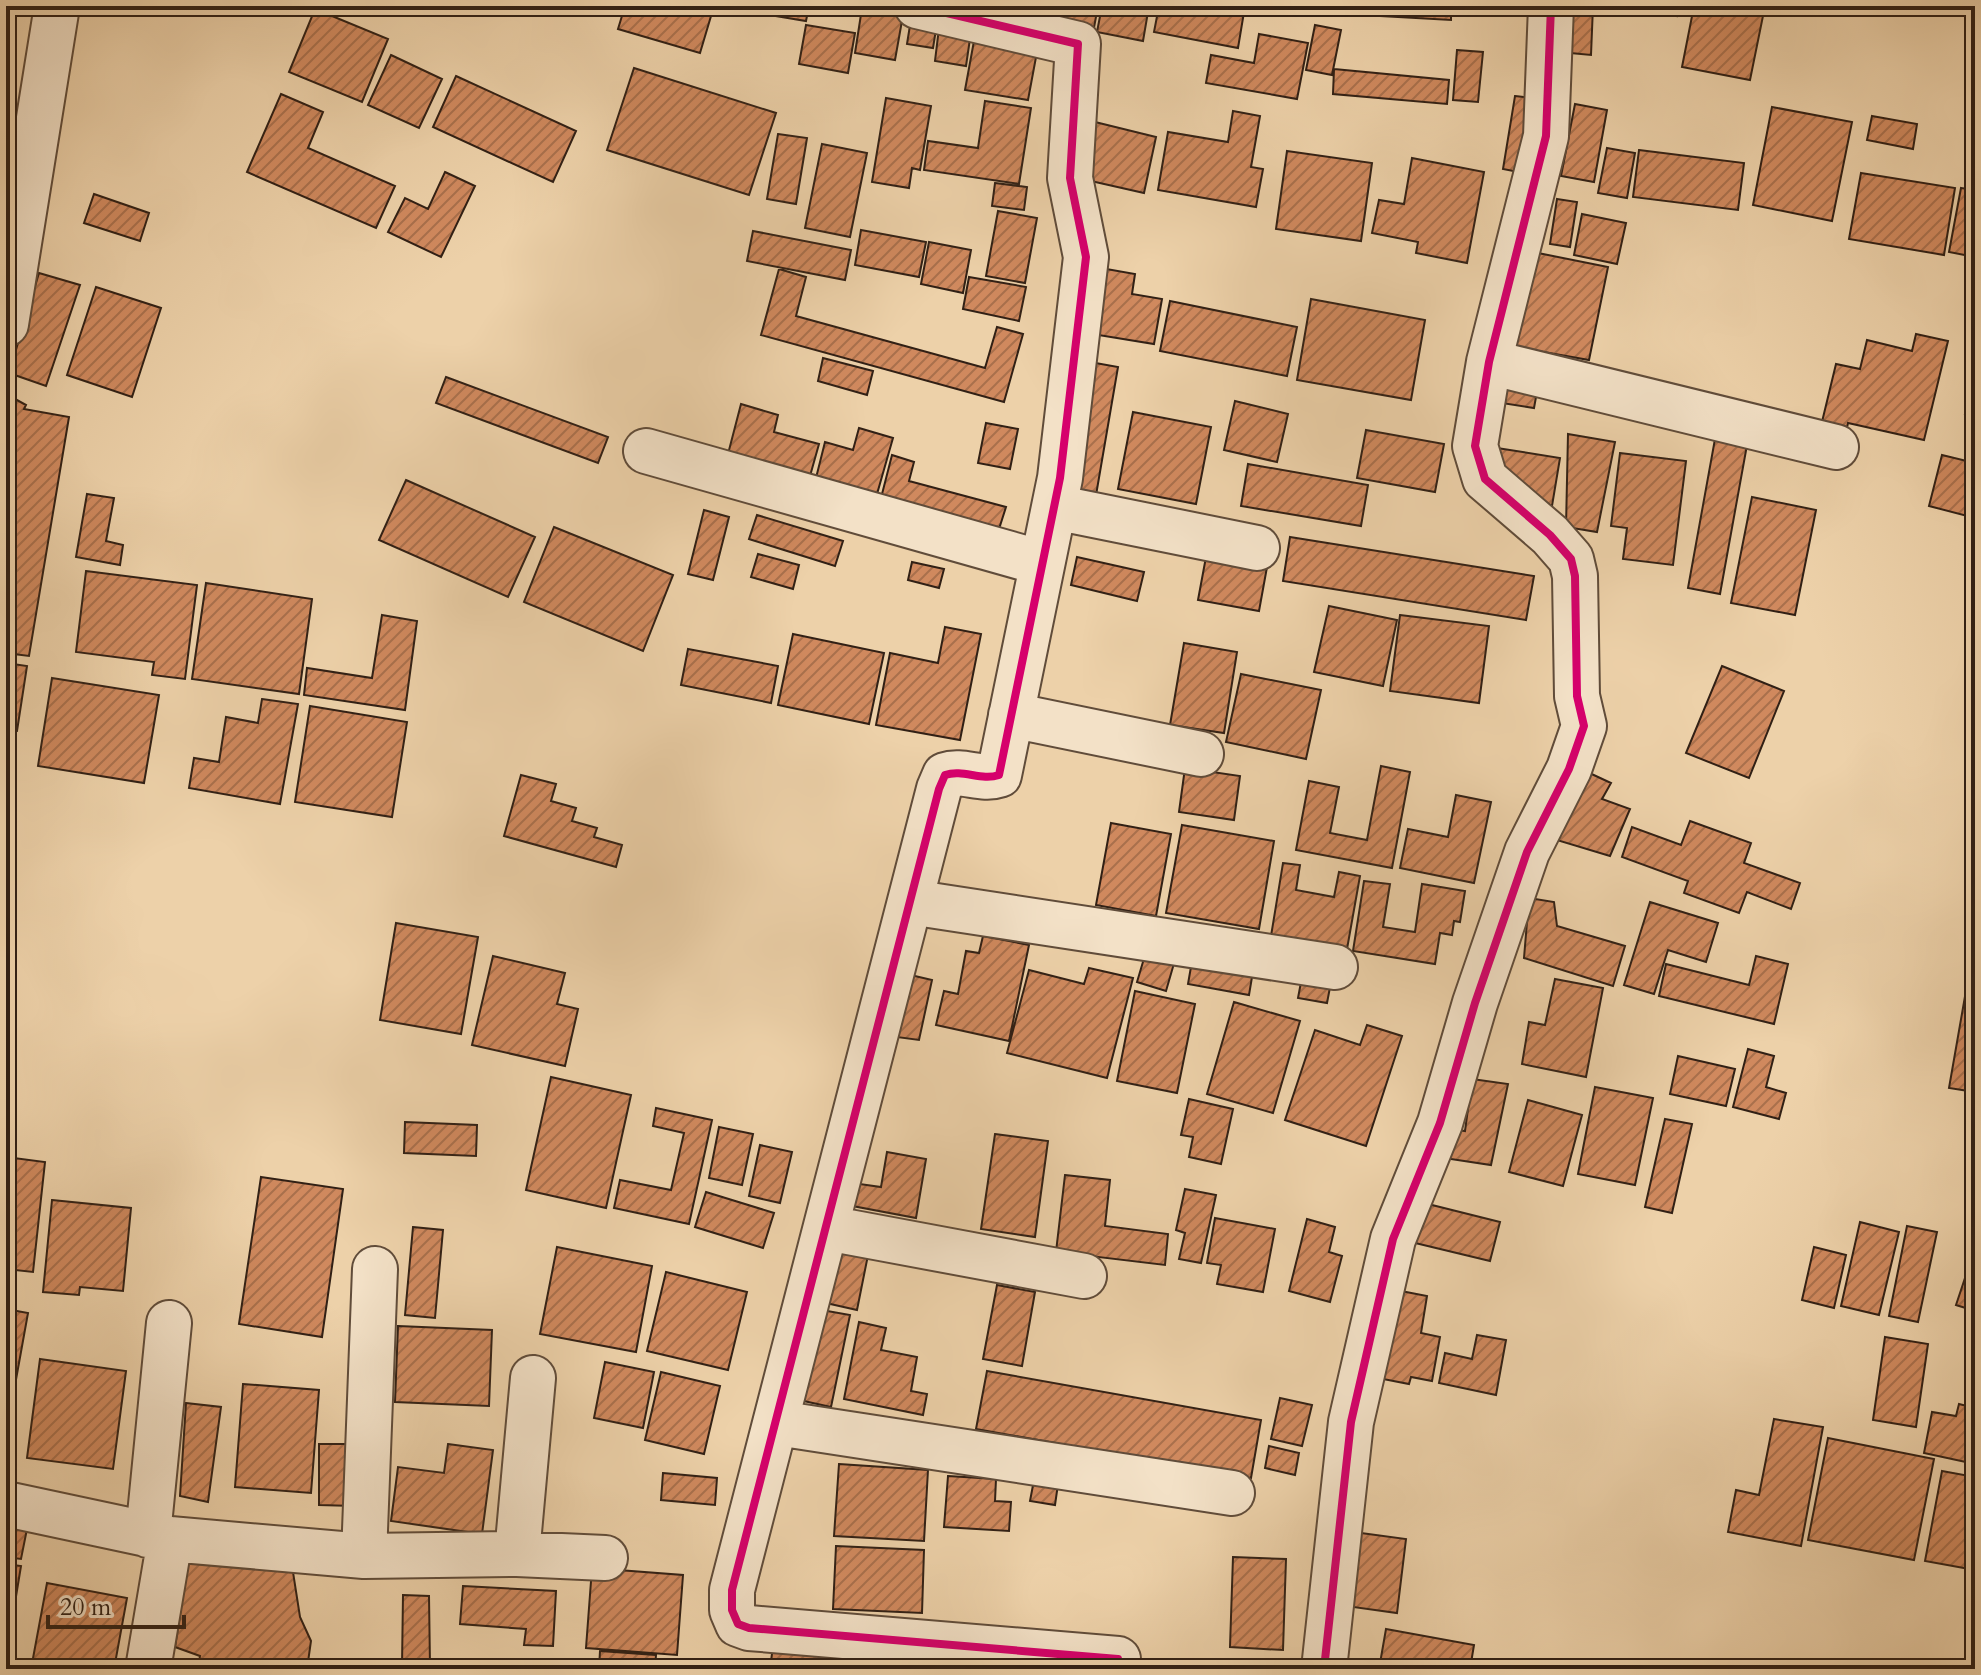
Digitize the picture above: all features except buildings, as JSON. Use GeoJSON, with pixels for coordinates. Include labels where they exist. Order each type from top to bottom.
{"type":"FeatureCollection","features":[{"type":"Feature","properties":{"kind":"street"},"geometry":{"type":"LineString","coordinates":[[6,324],[57,6]]}},
{"type":"Feature","properties":{"kind":"street"},"geometry":{"type":"LineString","coordinates":[[917,6],[970,13],[1078,44],[1070,178],[1086,257],[1060,478],[999,775],[991,777],[955,772],[945,775],[939,789],[732,1590],[732,1610],[738,1624],[749,1628],[1118,1659]]}},
{"type":"Feature","properties":{"kind":"street"},"geometry":{"type":"LineString","coordinates":[[1324,1669],[1351,1422],[1393,1239],[1440,1123],[1475,1003],[1527,852],[1569,769],[1584,726],[1577,696],[1575,576],[1571,559],[1524,510],[1485,479],[1475,446],[1489,362],[1546,136],[1551,6]]}},
{"type":"Feature","properties":{"kind":"street"},"geometry":{"type":"LineString","coordinates":[[1489,362],[1836,447]]}},
{"type":"Feature","properties":{"kind":"street"},"geometry":{"type":"LineString","coordinates":[[646,451],[1042,563]]}},
{"type":"Feature","properties":{"kind":"street"},"geometry":{"type":"LineString","coordinates":[[1054,507],[1257,548]]}},
{"type":"Feature","properties":{"kind":"street"},"geometry":{"type":"LineString","coordinates":[[1011,715],[1201,754]]}},
{"type":"Feature","properties":{"kind":"street"},"geometry":{"type":"LineString","coordinates":[[910,902],[1335,967]]}},
{"type":"Feature","properties":{"kind":"street"},"geometry":{"type":"LineString","coordinates":[[827,1228],[1084,1276]]}},
{"type":"Feature","properties":{"kind":"street"},"geometry":{"type":"LineString","coordinates":[[364,1556],[375,1269]]}},
{"type":"Feature","properties":{"kind":"street"},"geometry":{"type":"LineString","coordinates":[[148,1669],[159,1537],[169,1323]]}},
{"type":"Feature","properties":{"kind":"street"},"geometry":{"type":"LineString","coordinates":[[517,1554],[533,1378]]}},
{"type":"Feature","properties":{"kind":"street"},"geometry":{"type":"LineString","coordinates":[[777,1423],[1232,1493]]}},
{"type":"Feature","properties":{"kind":"street"},"geometry":{"type":"LineString","coordinates":[[6,1504],[159,1537],[364,1556],[517,1554],[605,1558]]}},
{"type":"Feature","properties":{"kind":"cycle path"},"geometry":{"type":"LineString","coordinates":[[917,6],[1078,44],[1070,178],[1086,257],[1060,478],[999,775],[945,775],[939,789],[732,1590],[732,1610],[738,1624],[749,1628],[1118,1659]]}},
{"type":"Feature","properties":{"kind":"cycle path"},"geometry":{"type":"LineString","coordinates":[[1324,1669],[1351,1422],[1393,1239],[1440,1123],[1475,1003],[1527,852],[1569,769],[1584,726],[1577,696],[1575,576],[1571,559],[1550,535],[1485,479],[1475,446],[1489,362],[1546,136],[1551,6]]}}]}
